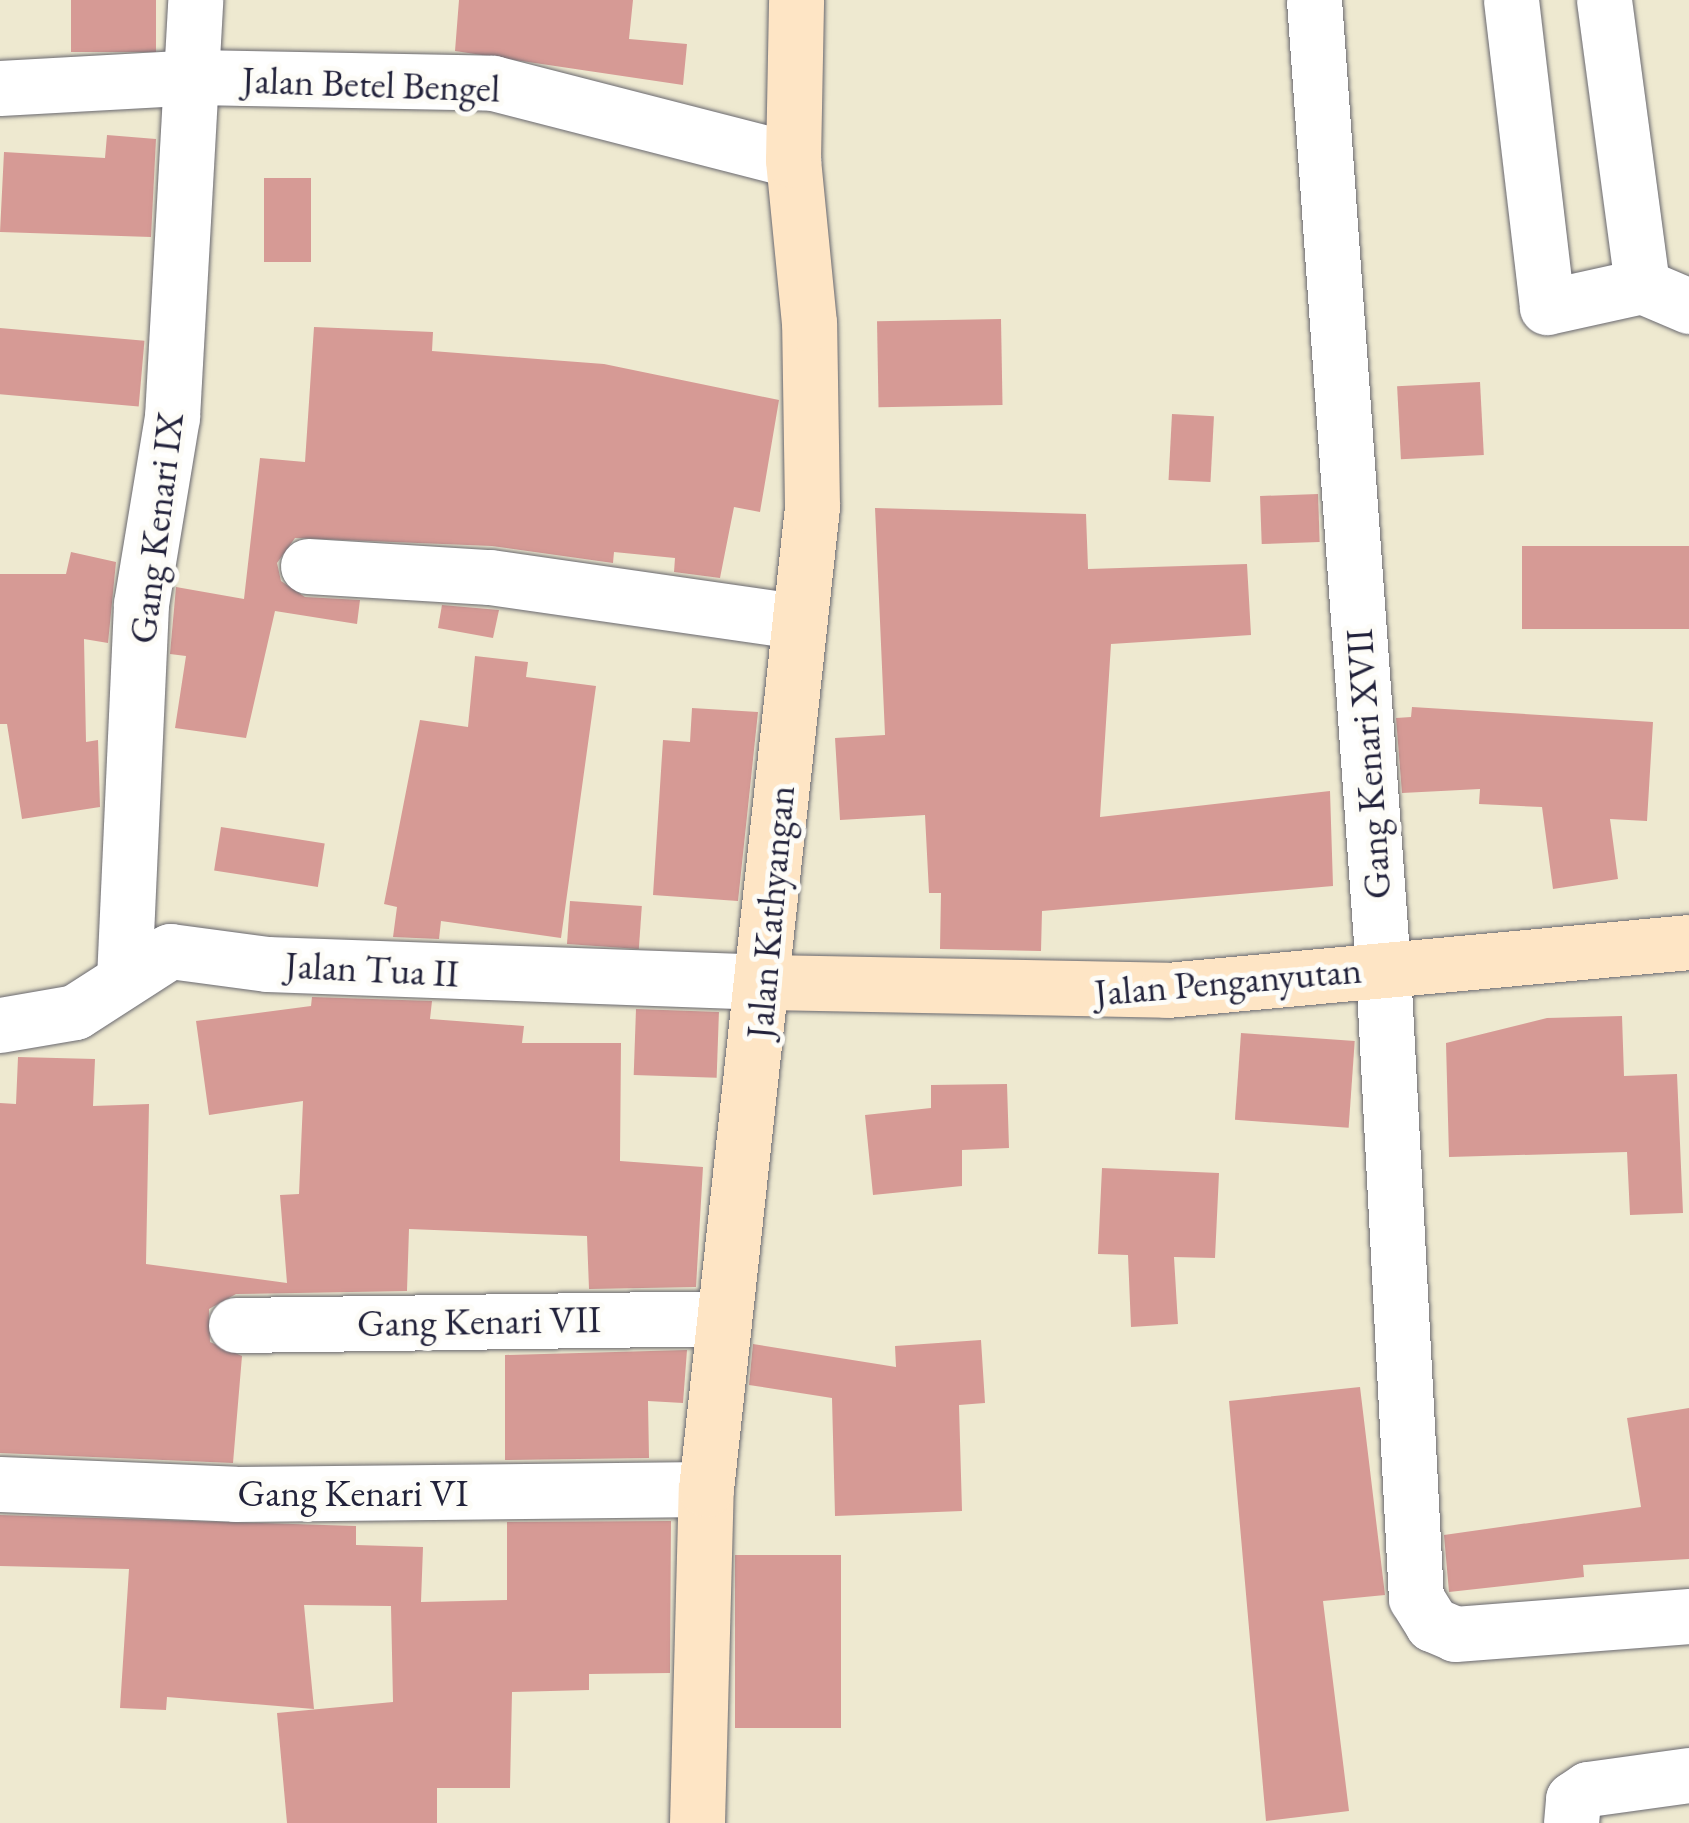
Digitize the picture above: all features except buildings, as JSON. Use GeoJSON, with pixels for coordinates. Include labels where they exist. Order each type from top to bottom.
{"type":"FeatureCollection","features":[{"type":"Feature","properties":{"kind":"street","name":"Gang Kenari IX"},"geometry":{"type":"LineString","coordinates":[[124,979],[141,604],[172,418],[194,78],[195,0]]}},
{"type":"Feature","properties":{"kind":"street","name":"Jalan Kathyangan"},"geometry":{"type":"LineString","coordinates":[[697,1823],[706,1489],[722,1318],[767,982],[814,412],[793,160],[796,0]]}},
{"type":"Feature","properties":{"kind":"street","name":"Gang Kenari XVII"},"geometry":{"type":"LineString","coordinates":[[1314,0],[1383,968],[1420,1610],[1455,1634],[1689,1616]]}},
{"type":"Feature","properties":{"kind":"street"},"geometry":{"type":"LineString","coordinates":[[1510,0],[1548,308],[1666,296],[1604,0]]}},
{"type":"Feature","properties":{"kind":"street","name":"Jalan Betel Bengel"},"geometry":{"type":"LineString","coordinates":[[0,88],[194,78],[492,83],[793,160]]}},
{"type":"Feature","properties":{"kind":"street"},"geometry":{"type":"LineString","coordinates":[[308,566],[490,577],[796,620]]}},
{"type":"Feature","properties":{"kind":"street","name":"Jalan Penganyutan"},"geometry":{"type":"LineString","coordinates":[[767,982],[1057,994],[1689,942]]}},
{"type":"Feature","properties":{"kind":"street","name":"Jalan Tua II"},"geometry":{"type":"LineString","coordinates":[[0,1025],[75,1012],[170,951],[266,964],[767,982]]}},
{"type":"Feature","properties":{"kind":"street","name":"Gang Kenari VII"},"geometry":{"type":"LineString","coordinates":[[236,1325],[722,1318]]}},
{"type":"Feature","properties":{"kind":"street","name":"Gang Kenari VI"},"geometry":{"type":"LineString","coordinates":[[0,1484],[235,1494],[706,1489]]}},
{"type":"Feature","properties":{"kind":"street"},"geometry":{"type":"LineString","coordinates":[[1571,1823],[1573,1799],[1588,1789],[1689,1776]]}}]}
